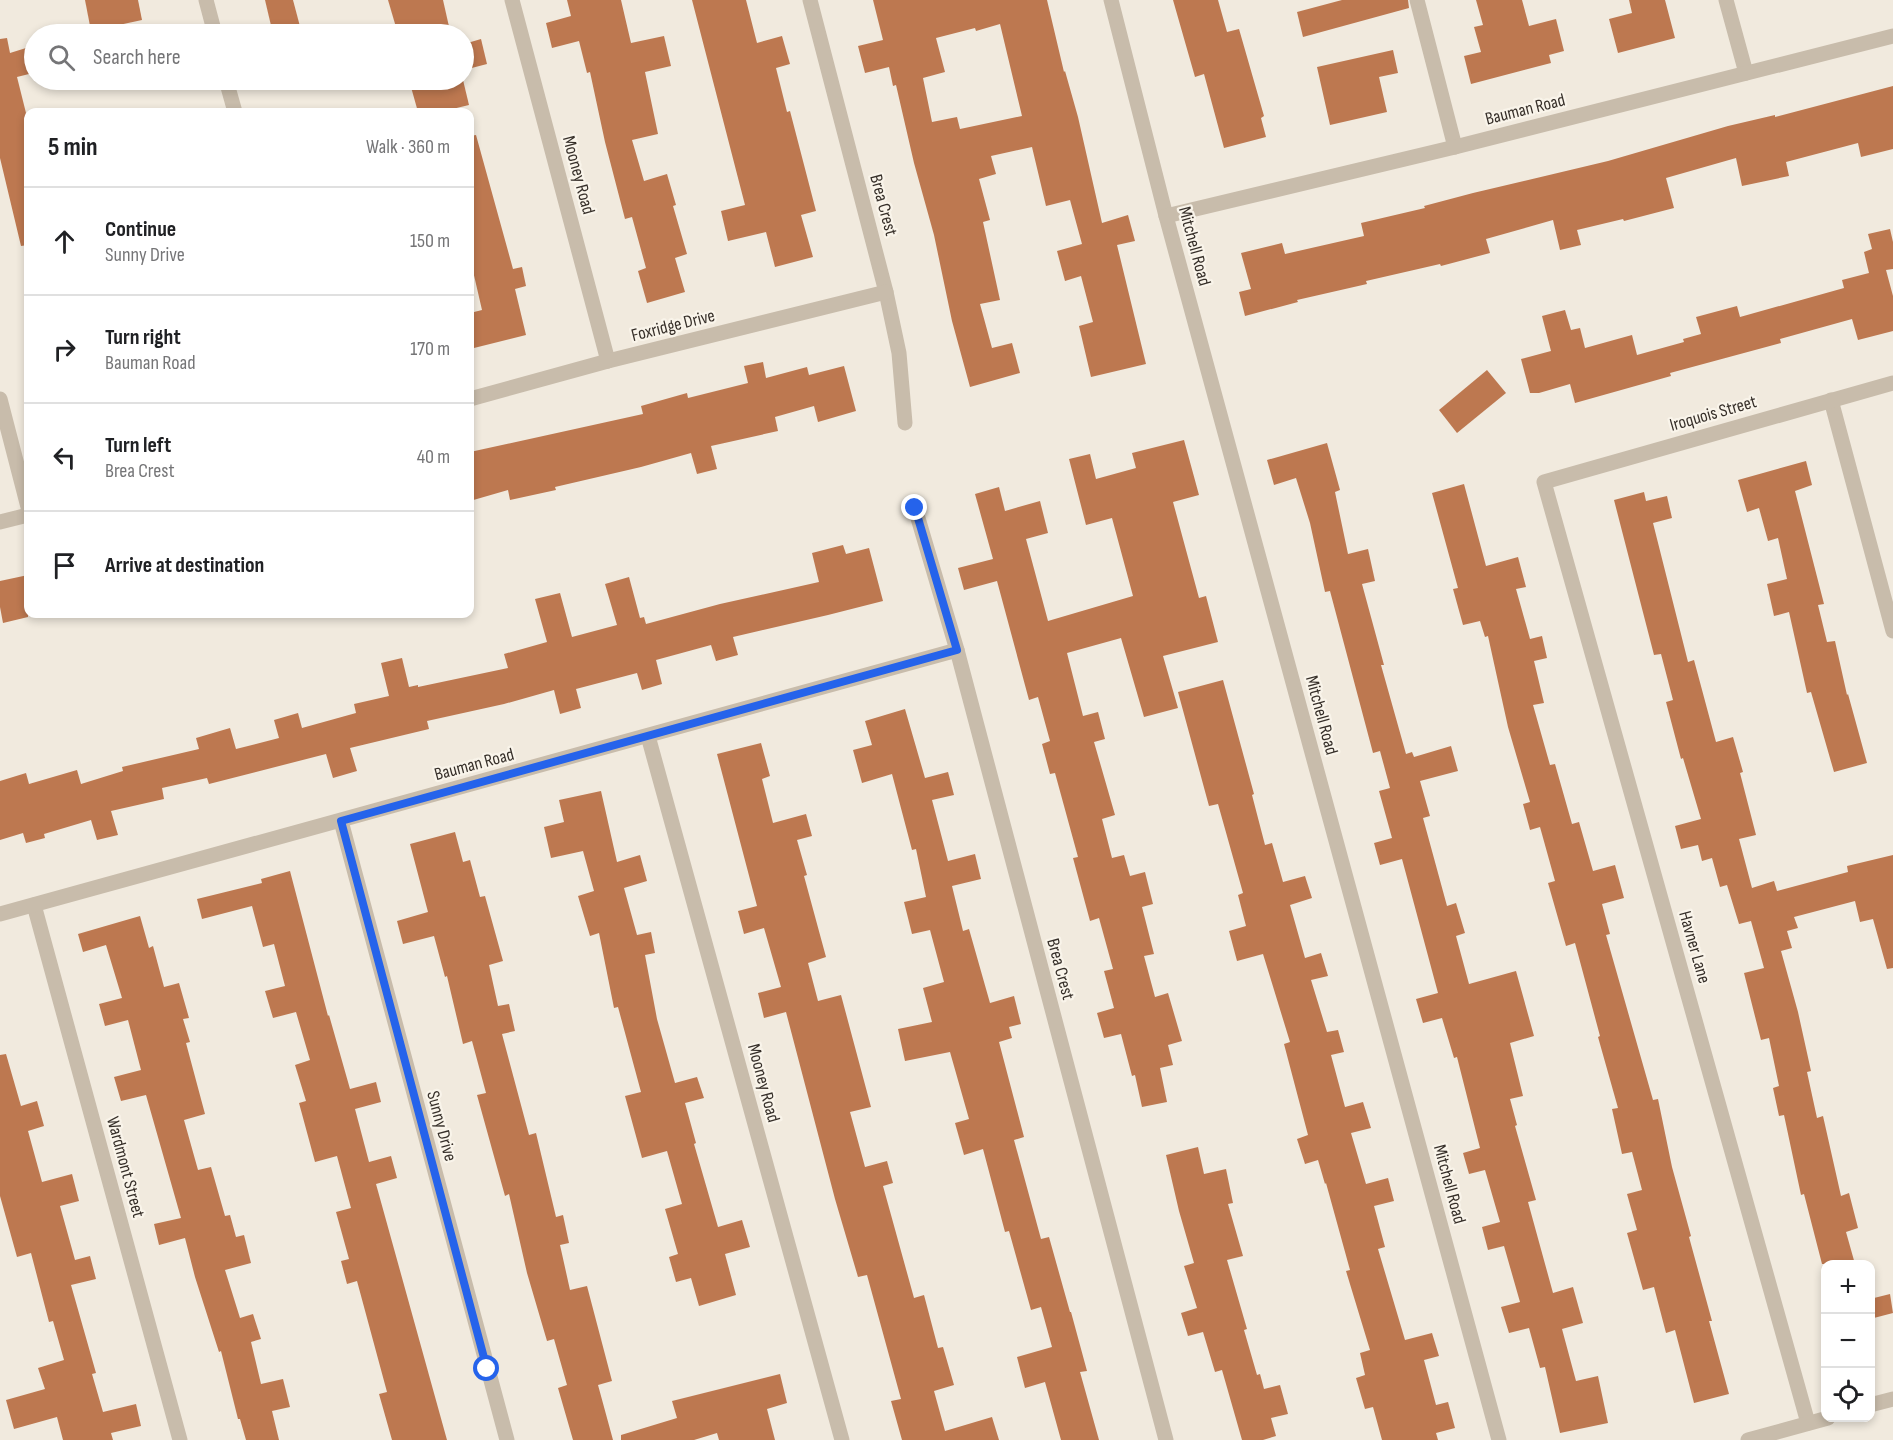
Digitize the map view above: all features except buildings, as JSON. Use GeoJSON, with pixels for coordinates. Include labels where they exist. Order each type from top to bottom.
{"type":"FeatureCollection","features":[{"type":"Feature","properties":{"kind":"street"},"geometry":{"type":"LineString","coordinates":[[206,0],[212,24]]}},
{"type":"Feature","properties":{"kind":"street","name":"Mooney Road"},"geometry":{"type":"LineString","coordinates":[[512,0],[608,361]]}},
{"type":"Feature","properties":{"kind":"street","name":"Brea Crest"},"geometry":{"type":"LineString","coordinates":[[810,0],[886,292],[899,354],[905,423]]}},
{"type":"Feature","properties":{"kind":"street","name":"Mitchell Road"},"geometry":{"type":"LineString","coordinates":[[1111,0],[1166,216],[1499,1440]]}},
{"type":"Feature","properties":{"kind":"street"},"geometry":{"type":"LineString","coordinates":[[1417,0],[1455,147]]}},
{"type":"Feature","properties":{"kind":"street"},"geometry":{"type":"LineString","coordinates":[[1726,0],[1746,73]]}},
{"type":"Feature","properties":{"kind":"street","name":"Bauman Road"},"geometry":{"type":"LineString","coordinates":[[1166,216],[1455,147],[1893,36]]}},
{"type":"Feature","properties":{"kind":"street"},"geometry":{"type":"LineString","coordinates":[[229,90],[234,108]]}},
{"type":"Feature","properties":{"kind":"street","name":"Foxridge Drive"},"geometry":{"type":"LineString","coordinates":[[474,398],[608,361],[886,292]]}},
{"type":"Feature","properties":{"kind":"street","name":"Iroquois Street"},"geometry":{"type":"LineString","coordinates":[[1544,482],[1893,383]]}},
{"type":"Feature","properties":{"kind":"street"},"geometry":{"type":"LineString","coordinates":[[0,399],[24,492]]}},
{"type":"Feature","properties":{"kind":"street"},"geometry":{"type":"LineString","coordinates":[[1831,400],[1893,631]]}},
{"type":"Feature","properties":{"kind":"street","name":"Havner Lane"},"geometry":{"type":"LineString","coordinates":[[1544,482],[1808,1423]]}},
{"type":"Feature","properties":{"kind":"street","name":"Brea Crest"},"geometry":{"type":"LineString","coordinates":[[915,508],[957,650],[1166,1440]]}},
{"type":"Feature","properties":{"kind":"street"},"geometry":{"type":"LineString","coordinates":[[0,522],[24,516]]}},
{"type":"Feature","properties":{"kind":"street","name":"Bauman Road"},"geometry":{"type":"LineString","coordinates":[[0,914],[957,650]]}},
{"type":"Feature","properties":{"kind":"street","name":"Mooney Road"},"geometry":{"type":"LineString","coordinates":[[648,736],[842,1440]]}},
{"type":"Feature","properties":{"kind":"street","name":"Sunny Drive"},"geometry":{"type":"LineString","coordinates":[[341,821],[507,1440]]}},
{"type":"Feature","properties":{"kind":"street","name":"Wardmont Street"},"geometry":{"type":"LineString","coordinates":[[34,905],[180,1440]]}},
{"type":"Feature","properties":{"kind":"street"},"geometry":{"type":"LineString","coordinates":[[1875,1404],[1893,1399]]}},
{"type":"Feature","properties":{"kind":"street"},"geometry":{"type":"LineString","coordinates":[[1748,1440],[1821,1420]]}},
{"type":"Feature","properties":{"kind":"route"},"geometry":{"type":"LineString","coordinates":[[487,1369],[341,821],[957,650],[915,508]]}}]}
